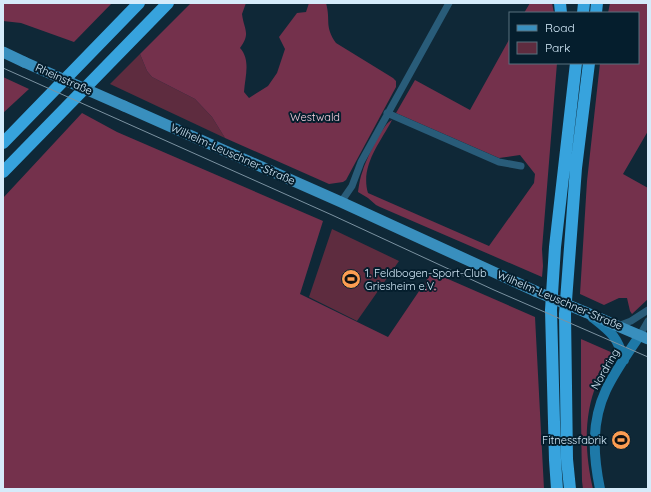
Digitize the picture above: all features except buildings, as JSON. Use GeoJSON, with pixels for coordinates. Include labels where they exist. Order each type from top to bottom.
{"type":"FeatureCollection","features":[{"type":"Feature","properties":{"kind":"highway"},"geometry":{"type":"LineString","coordinates":[[3,143],[139,3]]}},
{"type":"Feature","properties":{"kind":"highway"},"geometry":{"type":"LineString","coordinates":[[3,172],[168,3]]}},
{"type":"Feature","properties":{"kind":"highway"},"geometry":{"type":"LineString","coordinates":[[569,64],[572,91]]}},
{"type":"Feature","properties":{"kind":"highway"},"geometry":{"type":"LineString","coordinates":[[557,489],[551,310],[555,247],[576,64]]}},
{"type":"Feature","properties":{"kind":"highway"},"geometry":{"type":"LineString","coordinates":[[570,489],[567,459],[565,314],[576,168],[589,64]]}},
{"type":"Feature","properties":{"kind":"main road","name":"Rheinstraße"},"geometry":{"type":"LineString","coordinates":[[3,52],[129,108]]}},
{"type":"Feature","properties":{"kind":"main road","name":"Wilhelm-Leuschner-Straße"},"geometry":{"type":"LineString","coordinates":[[129,108],[341,202],[535,291],[644,337]]}},
{"type":"Feature","properties":{"kind":"main road"},"geometry":{"type":"LineString","coordinates":[[585,312],[607,329],[617,340],[624,360]]}},
{"type":"Feature","properties":{"kind":"main road","name":"Nordring"},"geometry":{"type":"LineString","coordinates":[[600,489],[594,440],[599,407],[606,390],[624,360],[644,337]]}},
{"type":"Feature","properties":{"kind":"street"},"geometry":{"type":"LineString","coordinates":[[341,202],[352,186],[361,162],[449,3]]}},
{"type":"Feature","properties":{"kind":"street"},"geometry":{"type":"LineString","coordinates":[[387,113],[490,158],[507,164],[521,166]]}},
{"type":"Feature","properties":{"kind":"street"},"geometry":{"type":"LineString","coordinates":[[618,326],[631,321],[648,310]]}},
{"type":"Feature","properties":{"kind":"street"},"geometry":{"type":"LineString","coordinates":[[644,337],[648,321]]}},
{"type":"Feature","properties":{"kind":"green space"},"geometry":{"type":"Polygon","coordinates":[[[3,3],[112,3],[74,42],[21,23],[3,21],[3,3]]]}},
{"type":"Feature","properties":{"kind":"green space","name":"Westwald"},"geometry":{"type":"Polygon","coordinates":[[[191,3],[246,3],[242,14],[246,35],[240,48],[246,63],[244,92],[249,98],[268,86],[277,73],[285,49],[279,37],[297,13],[306,12],[309,3],[326,3],[330,32],[336,43],[396,81],[396,87],[346,180],[343,182],[329,184],[225,138],[212,117],[195,99],[152,77],[147,71],[140,54],[191,3]]]}},
{"type":"Feature","properties":{"kind":"green space"},"geometry":{"type":"Polygon","coordinates":[[[530,3],[552,3],[554,12],[525,12],[530,3]]]}},
{"type":"Feature","properties":{"kind":"green space"},"geometry":{"type":"Polygon","coordinates":[[[610,3],[648,3],[648,131],[623,174],[648,188],[648,299],[632,314],[627,298],[619,298],[604,305],[580,294],[587,181],[600,64],[639,64],[639,12],[608,12],[610,3]]]}},
{"type":"Feature","properties":{"kind":"green space"},"geometry":{"type":"Polygon","coordinates":[[[509,40],[509,64],[557,64],[542,249],[542,277],[380,207],[358,192],[361,175],[371,151],[384,128],[392,120],[372,155],[369,164],[366,183],[368,193],[489,246],[534,183],[535,174],[520,155],[499,158],[396,113],[415,80],[470,110],[509,40]]]}},
{"type":"Feature","properties":{"kind":"green space"},"geometry":{"type":"Polygon","coordinates":[[[140,54],[147,71],[152,77],[195,99],[212,117],[225,138],[110,84],[140,54]]]}},
{"type":"Feature","properties":{"kind":"green space"},"geometry":{"type":"Polygon","coordinates":[[[3,77],[29,89],[3,113],[3,77]]]}},
{"type":"Feature","properties":{"kind":"green space"},"geometry":{"type":"Polygon","coordinates":[[[82,113],[117,132],[323,221],[300,294],[388,337],[432,272],[535,317],[544,489],[3,489],[3,198],[82,113]]]}},
{"type":"Feature","properties":{"kind":"green space","name":"1. Feldbogen-Sport-Club Griesheim e.V."},"geometry":{"type":"Polygon","coordinates":[[[332,229],[399,261],[357,321],[309,297],[332,229]]]}},
{"type":"Feature","properties":{"kind":"green space"},"geometry":{"type":"Polygon","coordinates":[[[581,339],[613,353],[600,376],[592,396],[587,422],[588,463],[593,489],[583,489],[582,481],[581,339]]]}},
{"type":"Feature","properties":{"kind":"tram line"},"geometry":{"type":"LineString","coordinates":[[3,68],[332,215],[494,290],[648,357]]}},
{"type":"Feature","properties":{"kind":"place","name":"1. Feldbogen-Sport-Club Griesheim e.V."},"geometry":{"type":"Point","coordinates":[351,279]}},
{"type":"Feature","properties":{"kind":"place","name":"Fitnessfabrik"},"geometry":{"type":"Point","coordinates":[621,440]}}]}
